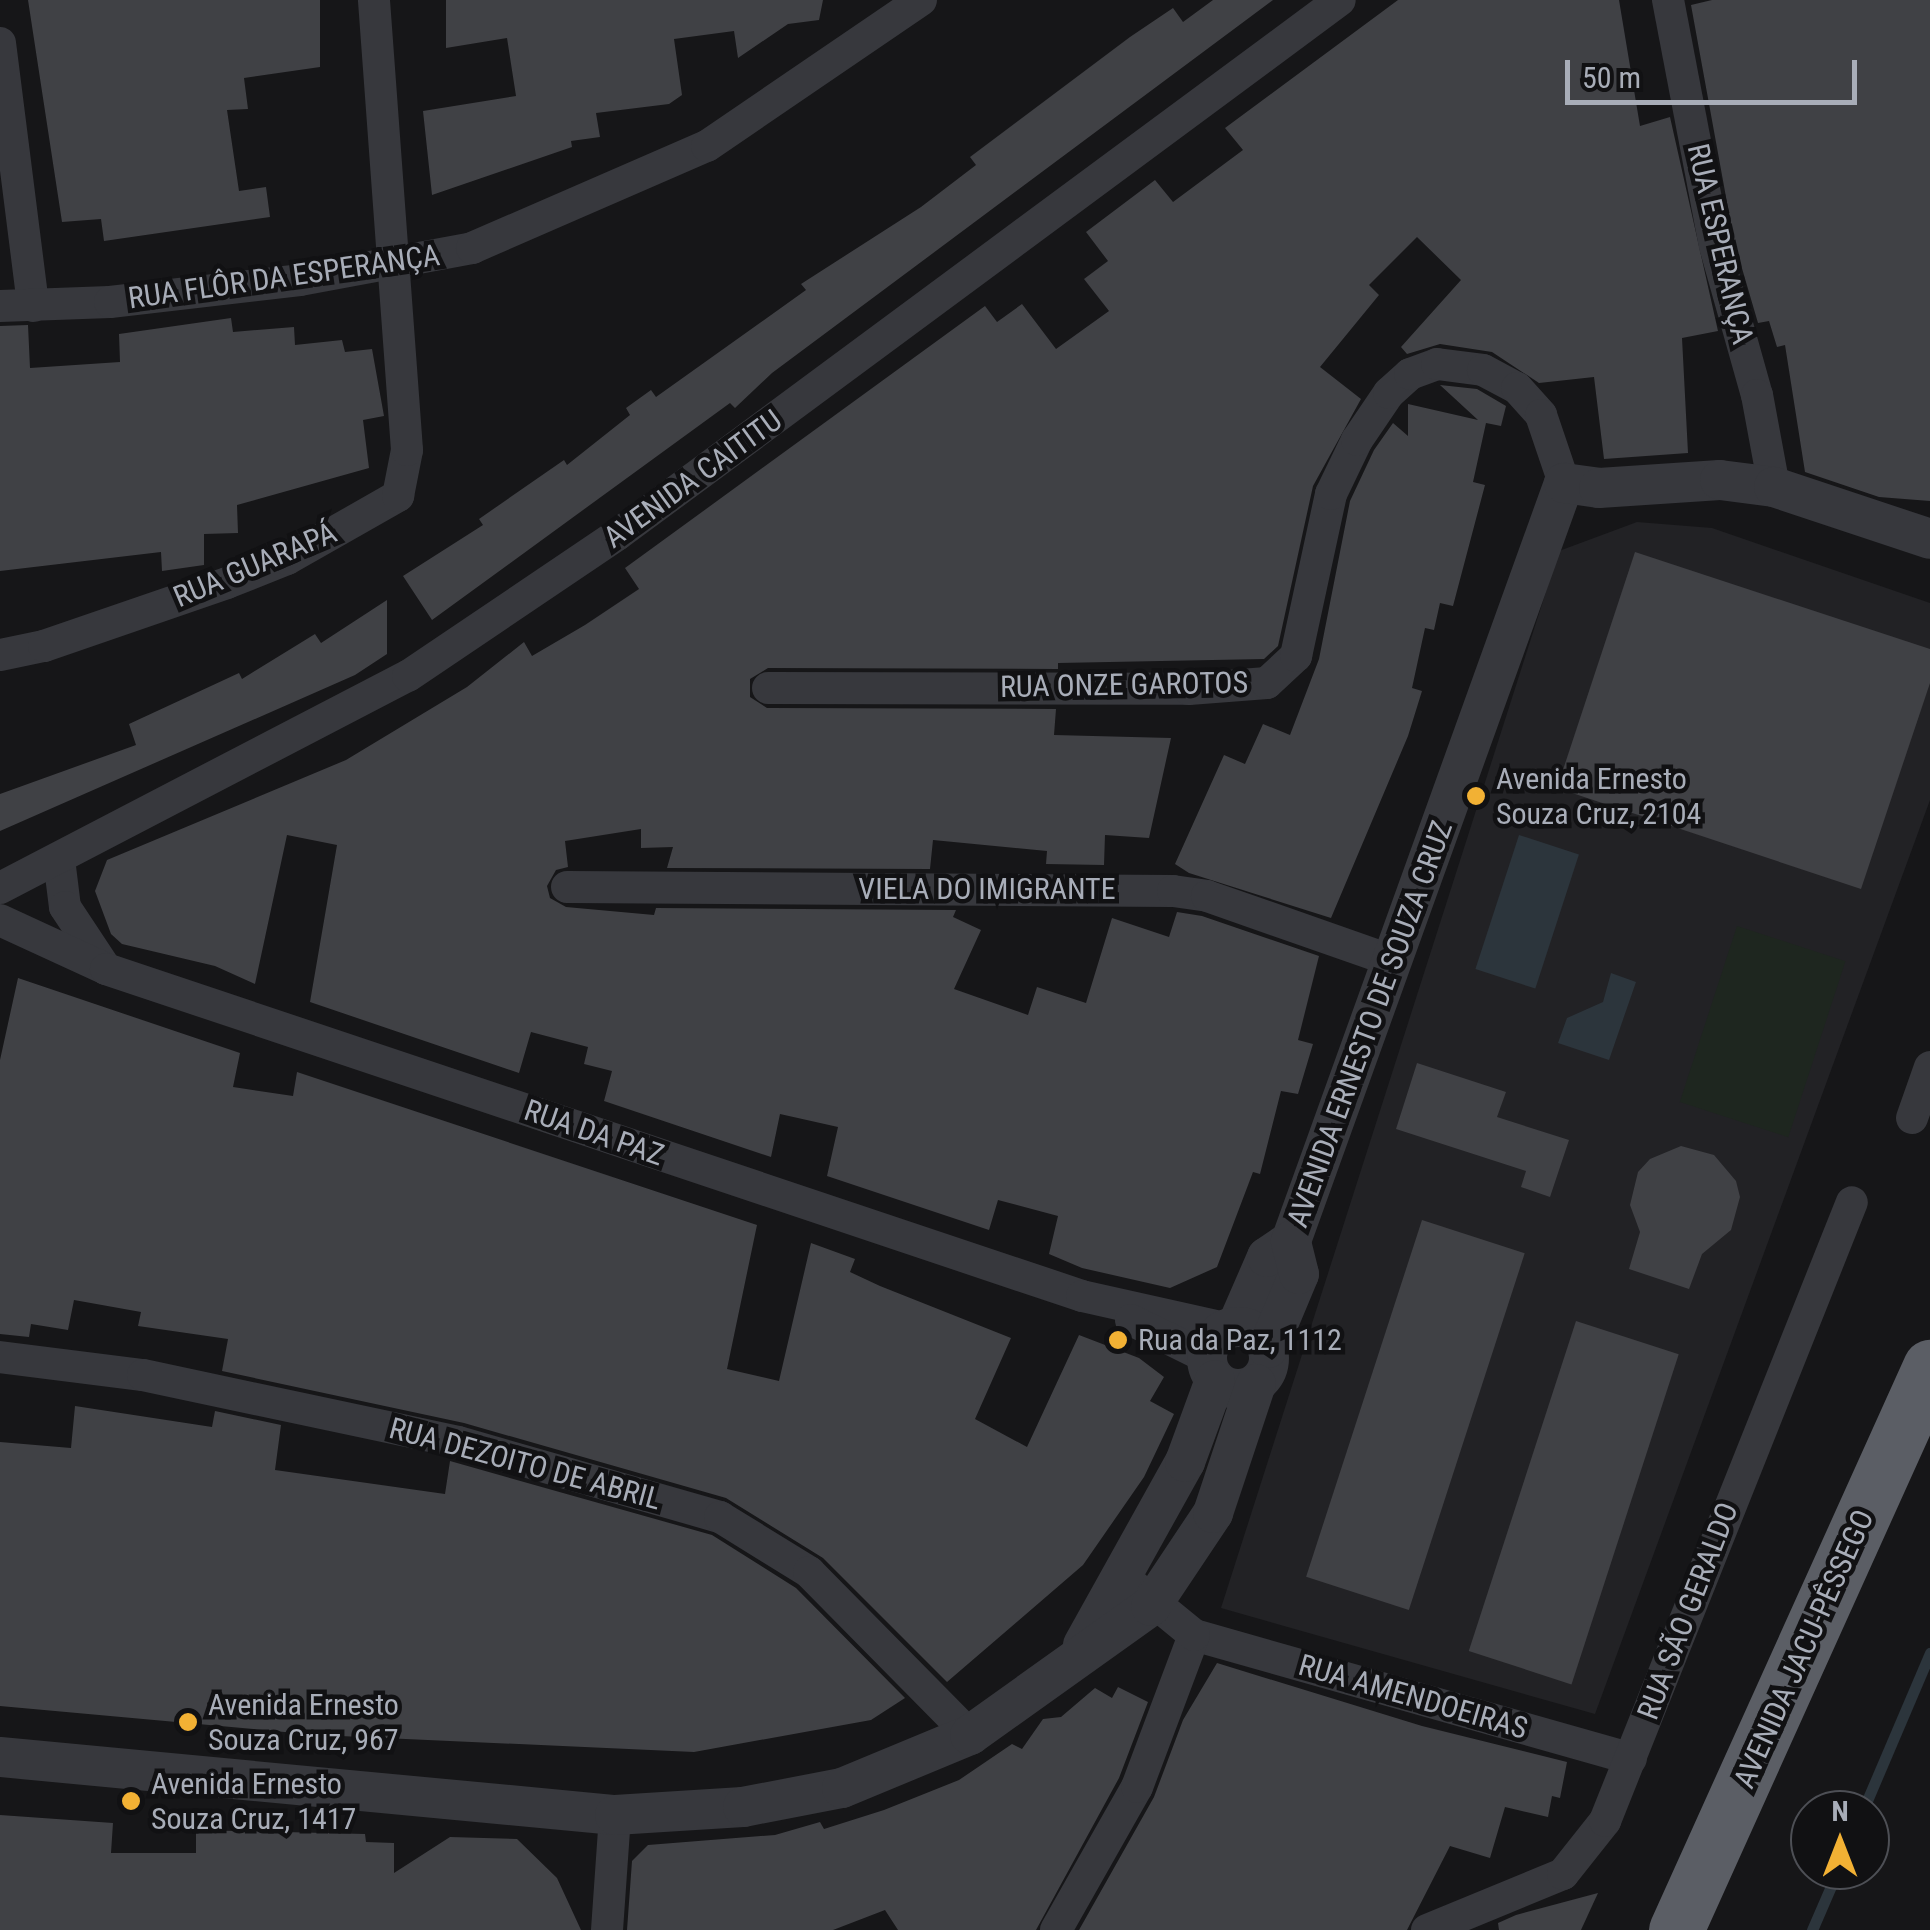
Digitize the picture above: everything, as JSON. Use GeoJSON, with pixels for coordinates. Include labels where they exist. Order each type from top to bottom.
{"type":"FeatureCollection","features":[{"type":"Feature","properties":{"kind":"highway","name":"AVENIDA JACU-PÊSSEGO"},"geometry":{"type":"LineString","coordinates":[[1676,1930],[1930,1367]]}},
{"type":"Feature","properties":{"kind":"street"},"geometry":{"type":"LineString","coordinates":[[374,0],[397,266]]}},
{"type":"Feature","properties":{"kind":"street","name":"RUA FLÔR DA ESPERANÇA"},"geometry":{"type":"LineString","coordinates":[[16,306],[397,266],[472,248],[707,146],[920,0]]}},
{"type":"Feature","properties":{"kind":"street","name":"AVENIDA CAITITU"},"geometry":{"type":"LineString","coordinates":[[0,888],[408,676],[632,524],[1340,0]]}},
{"type":"Feature","properties":{"kind":"street","name":"RUA ESPERANÇA"},"geometry":{"type":"LineString","coordinates":[[1668,0],[1715,246],[1757,395],[1774,487]]}},
{"type":"Feature","properties":{"kind":"street"},"geometry":{"type":"LineString","coordinates":[[0,43],[16,306]]}},
{"type":"Feature","properties":{"kind":"street","name":"RUA GUARAPÁ"},"geometry":{"type":"LineString","coordinates":[[0,654],[227,583],[287,559],[398,496],[406,450],[397,266]]}},
{"type":"Feature","properties":{"kind":"street","name":"RUA ONZE GAROTOS"},"geometry":{"type":"LineString","coordinates":[[768,688],[1190,689],[1268,683],[1296,656],[1331,494],[1357,440],[1389,394],[1418,369],[1437,364],[1483,370],[1517,388],[1541,415],[1564,482]]}},
{"type":"Feature","properties":{"kind":"street"},"geometry":{"type":"LineString","coordinates":[[1564,482],[1599,488],[1720,480],[1774,487],[1930,539]]}},
{"type":"Feature","properties":{"kind":"street","name":"AVENIDA ERNESTO DE SOUZA CRUZ"},"geometry":{"type":"LineString","coordinates":[[1078,1653],[1185,1462],[1234,1354],[1267,1258],[1291,1241],[1395,962],[1564,482]]}},
{"type":"Feature","properties":{"kind":"street"},"geometry":{"type":"LineString","coordinates":[[59,859],[65,908],[106,969]]}},
{"type":"Feature","properties":{"kind":"street","name":"VIELA DO IMIGRANTE"},"geometry":{"type":"LineString","coordinates":[[567,887],[1173,891],[1208,896],[1395,962]]}},
{"type":"Feature","properties":{"kind":"street","name":"RUA DA PAZ"},"geometry":{"type":"LineString","coordinates":[[0,920],[106,969],[1082,1296],[1234,1354]]}},
{"type":"Feature","properties":{"kind":"street"},"geometry":{"type":"LineString","coordinates":[[1912,1118],[1930,1068]]}},
{"type":"Feature","properties":{"kind":"street","name":"RUA SÃO GERALDO"},"geometry":{"type":"LineString","coordinates":[[1427,1930],[1563,1874],[1605,1821],[1852,1202]]}},
{"type":"Feature","properties":{"kind":"street","name":"AVENIDA ERNESTO DE SOUZA CRUZ"},"geometry":{"type":"LineString","coordinates":[[0,1756],[615,1815],[742,1806],[842,1788],[970,1735],[1078,1653],[1151,1606],[1213,1512],[1234,1354]]}},
{"type":"Feature","properties":{"kind":"street","name":"RUA DEZOITO DE ABRIL"},"geometry":{"type":"LineString","coordinates":[[0,1357],[143,1374],[458,1442],[720,1517],[808,1572],[970,1735]]}},
{"type":"Feature","properties":{"kind":"street","name":"RUA AMENDOEIRAS"},"geometry":{"type":"LineString","coordinates":[[1122,1576],[1151,1606],[1194,1636],[1631,1759]]}},
{"type":"Feature","properties":{"kind":"street"},"geometry":{"type":"LineString","coordinates":[[1056,1930],[1137,1787],[1194,1636]]}},
{"type":"Feature","properties":{"kind":"street"},"geometry":{"type":"LineString","coordinates":[[607,1930],[615,1815]]}},
{"type":"Feature","properties":{"kind":"shaded area"},"geometry":{"type":"Polygon","coordinates":[[[1637,522],[1712,528],[1930,603],[1930,800],[1595,1714],[1221,1608],[1559,551],[1637,522]]]}},
{"type":"Feature","properties":{"kind":"shaded area"},"geometry":{"type":"Polygon","coordinates":[[[1519,835],[1579,854],[1535,989],[1475,969],[1519,835]]]}},
{"type":"Feature","properties":{"kind":"shaded area"},"geometry":{"type":"Polygon","coordinates":[[[1737,926],[1845,961],[1788,1137],[1680,1102],[1737,926]]]}},
{"type":"Feature","properties":{"kind":"shaded area"},"geometry":{"type":"Polygon","coordinates":[[[1611,973],[1636,982],[1609,1060],[1558,1043],[1567,1018],[1603,1002],[1611,973]]]}},
{"type":"Feature","properties":{"kind":"building"},"geometry":{"type":"Polygon","coordinates":[[[28,0],[320,0],[320,67],[244,78],[248,109],[227,110],[239,191],[266,187],[270,217],[104,241],[101,219],[62,222],[28,0]]]}},
{"type":"Feature","properties":{"kind":"building"},"geometry":{"type":"Polygon","coordinates":[[[446,0],[823,0],[819,20],[788,24],[738,58],[734,31],[674,39],[682,95],[669,104],[596,113],[600,137],[571,141],[572,147],[432,195],[423,111],[516,96],[507,38],[446,48],[446,0]]]}},
{"type":"Feature","properties":{"kind":"building"},"geometry":{"type":"Polygon","coordinates":[[[1213,0],[1273,0],[772,373],[735,408],[730,403],[432,620],[403,576],[483,525],[479,519],[564,460],[567,465],[630,415],[626,408],[651,390],[656,397],[806,290],[801,284],[921,207],[976,165],[970,157],[1130,37],[1173,8],[1183,22],[1213,0]]]}},
{"type":"Feature","properties":{"kind":"building"},"geometry":{"type":"Polygon","coordinates":[[[1398,0],[1619,0],[1640,126],[1670,117],[1718,331],[1682,338],[1688,453],[1604,459],[1594,377],[1539,383],[1492,352],[1440,344],[1407,354],[1401,347],[1461,280],[1417,237],[1369,285],[1379,295],[1320,367],[1361,399],[1313,486],[1278,646],[1264,659],[1058,663],[1058,669],[768,668],[750,679],[750,697],[767,708],[1056,709],[1054,735],[1171,738],[1149,838],[1105,835],[1104,865],[1046,864],[1047,851],[933,840],[930,869],[667,868],[673,847],[641,848],[641,829],[565,841],[568,867],[556,870],[547,886],[550,898],[566,907],[654,915],[656,908],[956,910],[953,917],[981,930],[954,989],[1028,1015],[1037,987],[1086,1003],[1112,918],[1169,937],[1177,912],[1202,916],[1319,956],[1298,1040],[1313,1044],[1298,1094],[1281,1091],[1260,1174],[1253,1172],[1217,1267],[1170,1288],[1082,1268],[1049,1254],[1058,1216],[998,1200],[989,1230],[827,1176],[838,1127],[780,1114],[771,1157],[604,1101],[612,1071],[584,1064],[588,1047],[531,1032],[519,1073],[310,1002],[337,845],[287,835],[255,984],[215,966],[122,944],[111,934],[95,891],[107,860],[346,760],[467,687],[524,642],[532,656],[585,625],[639,589],[625,568],[985,306],[997,322],[1022,304],[1056,349],[1109,311],[1084,279],[1108,261],[1086,232],[1155,180],[1173,202],[1243,150],[1225,128],[1398,0]]]}},
{"type":"Feature","properties":{"kind":"building"},"geometry":{"type":"Polygon","coordinates":[[[1712,0],[1930,0],[1930,501],[1879,497],[1805,472],[1785,345],[1777,347],[1769,321],[1758,323],[1734,241],[1691,5],[1712,0]]]}},
{"type":"Feature","properties":{"kind":"building"},"geometry":{"type":"Polygon","coordinates":[[[231,318],[233,332],[294,327],[295,345],[342,340],[345,352],[372,349],[384,416],[363,420],[369,468],[237,505],[238,533],[204,534],[204,565],[162,571],[161,552],[0,571],[0,326],[28,325],[30,368],[120,362],[119,334],[231,318]]]}},
{"type":"Feature","properties":{"kind":"building"},"geometry":{"type":"Polygon","coordinates":[[[1440,385],[1477,389],[1506,406],[1501,426],[1486,423],[1473,482],[1485,485],[1453,606],[1440,603],[1434,630],[1425,628],[1412,688],[1422,691],[1408,736],[1331,918],[1189,873],[1175,864],[1224,755],[1245,764],[1263,724],[1290,735],[1319,659],[1350,501],[1374,450],[1393,423],[1408,436],[1408,404],[1478,420],[1440,385]]]}},
{"type":"Feature","properties":{"kind":"building"},"geometry":{"type":"Polygon","coordinates":[[[1635,552],[1930,649],[1930,683],[1861,889],[1557,788],[1635,552]]]}},
{"type":"Feature","properties":{"kind":"building"},"geometry":{"type":"Polygon","coordinates":[[[387,600],[387,654],[355,675],[0,831],[0,794],[136,745],[129,724],[239,673],[242,679],[315,634],[321,643],[387,600]]]}},
{"type":"Feature","properties":{"kind":"building"},"geometry":{"type":"Polygon","coordinates":[[[18,978],[240,1053],[233,1087],[293,1096],[297,1072],[757,1225],[727,1369],[779,1381],[811,1243],[855,1259],[850,1272],[1011,1338],[975,1419],[1027,1447],[1079,1335],[1139,1358],[1164,1377],[1150,1401],[1174,1414],[1144,1477],[1083,1565],[947,1682],[823,1558],[726,1498],[464,1423],[222,1371],[228,1339],[138,1326],[141,1312],[74,1300],[68,1330],[31,1324],[29,1337],[0,1334],[0,1060],[18,978]]]}},
{"type":"Feature","properties":{"kind":"building"},"geometry":{"type":"Polygon","coordinates":[[[1417,1063],[1506,1092],[1497,1117],[1569,1140],[1550,1197],[1521,1187],[1526,1171],[1396,1129],[1417,1063]]]}},
{"type":"Feature","properties":{"kind":"building"},"geometry":{"type":"Polygon","coordinates":[[[1681,1146],[1714,1155],[1736,1181],[1740,1197],[1731,1230],[1702,1254],[1689,1289],[1629,1269],[1640,1232],[1630,1205],[1638,1172],[1650,1159],[1681,1146]]]}},
{"type":"Feature","properties":{"kind":"building"},"geometry":{"type":"Polygon","coordinates":[[[1422,1220],[1525,1253],[1409,1610],[1306,1577],[1422,1220]]]}},
{"type":"Feature","properties":{"kind":"building"},"geometry":{"type":"Polygon","coordinates":[[[1576,1321],[1679,1354],[1571,1684],[1469,1651],[1576,1321]]]}},
{"type":"Feature","properties":{"kind":"building"},"geometry":{"type":"Polygon","coordinates":[[[75,1406],[212,1427],[215,1411],[281,1425],[275,1470],[445,1494],[450,1461],[712,1535],[796,1588],[905,1698],[871,1720],[694,1752],[318,1735],[0,1706],[0,1442],[71,1448],[75,1406]]]}},
{"type":"Feature","properties":{"kind":"building"},"geometry":{"type":"Polygon","coordinates":[[[1217,1663],[1422,1726],[1567,1762],[1560,1798],[1552,1796],[1548,1817],[1505,1807],[1490,1858],[1450,1846],[1407,1930],[1079,1930],[1154,1797],[1183,1720],[1217,1663]]]}},
{"type":"Feature","properties":{"kind":"building"},"geometry":{"type":"Polygon","coordinates":[[[1118,1687],[1148,1702],[1119,1778],[1036,1930],[898,1930],[885,1910],[833,1930],[627,1930],[632,1861],[648,1845],[775,1835],[820,1822],[824,1829],[884,1810],[959,1780],[1012,1744],[1022,1749],[1043,1719],[1061,1717],[1095,1688],[1112,1698],[1118,1687]]]}},
{"type":"Feature","properties":{"kind":"building"},"geometry":{"type":"Polygon","coordinates":[[[0,1815],[113,1823],[111,1853],[196,1853],[196,1830],[365,1834],[366,1842],[394,1843],[394,1873],[450,1837],[517,1839],[557,1878],[581,1930],[0,1930],[0,1815]]]}},
{"type":"Feature","properties":{"kind":"building"},"geometry":{"type":"Polygon","coordinates":[[[1598,1893],[1581,1930],[1499,1930],[1498,1923],[1516,1915],[1598,1893]]]}},
{"type":"Feature","properties":{"kind":"waterway"},"geometry":{"type":"LineString","coordinates":[[1872,1790],[1930,1653]]}},
{"type":"Feature","properties":{"kind":"waterway"},"geometry":{"type":"LineString","coordinates":[[1812,1930],[1829,1890]]}},
{"type":"Feature","properties":{"kind":"place","name":"Avenida Ernesto Souza Cruz, 2104"},"geometry":{"type":"Point","coordinates":[1476,796]}},
{"type":"Feature","properties":{"kind":"place","name":"Rua da Paz, 1112"},"geometry":{"type":"Point","coordinates":[1118,1340]}},
{"type":"Feature","properties":{"kind":"place","name":"Avenida Ernesto Souza Cruz, 967"},"geometry":{"type":"Point","coordinates":[188,1722]}},
{"type":"Feature","properties":{"kind":"place","name":"Avenida Ernesto Souza Cruz, 1417"},"geometry":{"type":"Point","coordinates":[131,1801]}}]}
